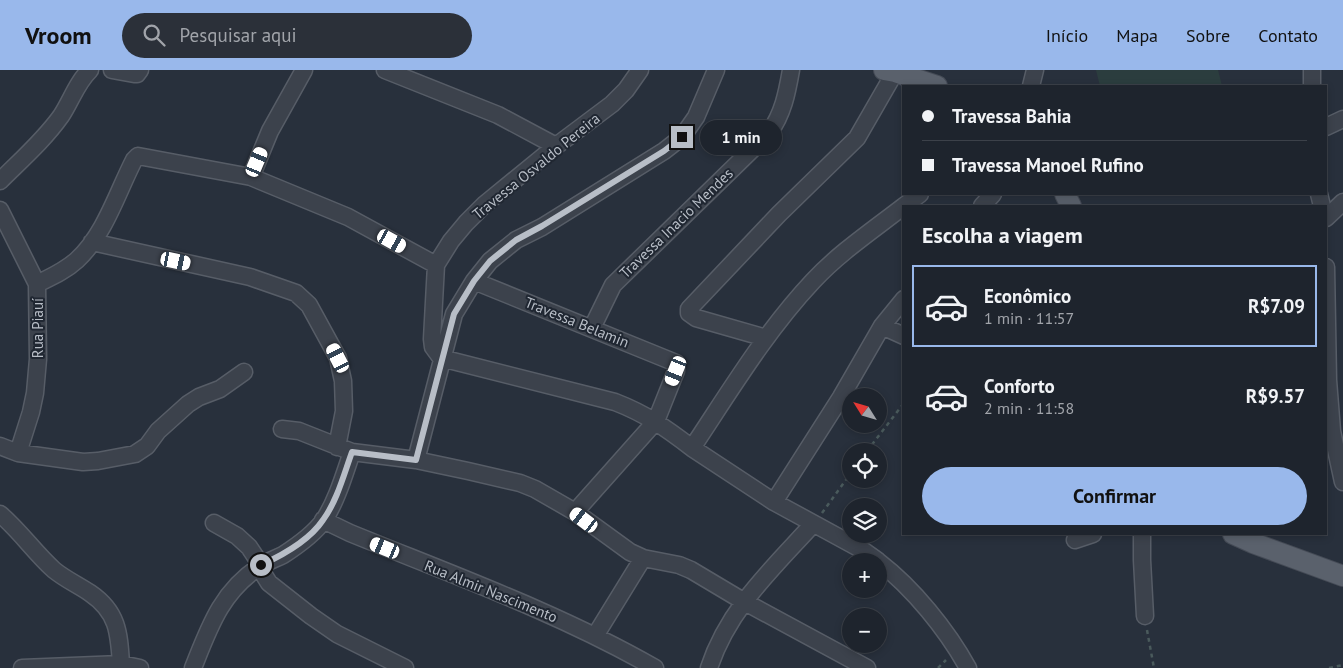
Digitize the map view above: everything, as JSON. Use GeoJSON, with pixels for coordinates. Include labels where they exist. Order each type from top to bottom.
{"type":"FeatureCollection","features":[{"type":"Feature","properties":{"kind":"main road"},"geometry":{"type":"LineString","coordinates":[[890,71],[934,85]]}},
{"type":"Feature","properties":{"kind":"main road"},"geometry":{"type":"LineString","coordinates":[[1236,535],[1343,576]]}},
{"type":"Feature","properties":{"kind":"street"},"geometry":{"type":"LineString","coordinates":[[0,181],[47,134],[61,116],[84,76],[90,70]]}},
{"type":"Feature","properties":{"kind":"street"},"geometry":{"type":"LineString","coordinates":[[112,70],[138,72]]}},
{"type":"Feature","properties":{"kind":"street"},"geometry":{"type":"LineString","coordinates":[[251,177],[270,131],[304,70]]}},
{"type":"Feature","properties":{"kind":"street"},"geometry":{"type":"LineString","coordinates":[[385,70],[498,115],[556,146]]}},
{"type":"Feature","properties":{"kind":"street","name":"Travessa Osvaldo Pereira"},"geometry":{"type":"LineString","coordinates":[[436,265],[451,241],[485,204],[556,146],[612,104],[626,90],[640,70]]}},
{"type":"Feature","properties":{"kind":"street"},"geometry":{"type":"LineString","coordinates":[[416,460],[454,314],[474,281],[490,261],[516,240],[664,151],[682,137],[696,118],[716,70]]}},
{"type":"Feature","properties":{"kind":"street","name":"Travessa Inacio Mendes"},"geometry":{"type":"LineString","coordinates":[[592,328],[613,285],[776,124],[782,110],[790,70]]}},
{"type":"Feature","properties":{"kind":"street"},"geometry":{"type":"LineString","coordinates":[[1031,85],[1035,70]]}},
{"type":"Feature","properties":{"kind":"street"},"geometry":{"type":"LineString","coordinates":[[766,338],[696,318],[689,313],[689,309],[779,214],[858,138],[890,71]]}},
{"type":"Feature","properties":{"kind":"street"},"geometry":{"type":"LineString","coordinates":[[1327,127],[1343,119]]}},
{"type":"Feature","properties":{"kind":"street"},"geometry":{"type":"LineString","coordinates":[[37,284],[64,270],[78,260],[106,219],[134,160],[138,156],[251,177],[348,217],[436,265],[432,339],[433,348],[441,358],[615,402],[636,410],[656,421],[692,448],[774,502],[867,553]]}},
{"type":"Feature","properties":{"kind":"street"},"geometry":{"type":"LineString","coordinates":[[905,205],[919,195]]}},
{"type":"Feature","properties":{"kind":"street"},"geometry":{"type":"LineString","coordinates":[[983,205],[991,195]]}},
{"type":"Feature","properties":{"kind":"street"},"geometry":{"type":"LineString","coordinates":[[1327,217],[1343,202]]}},
{"type":"Feature","properties":{"kind":"street"},"geometry":{"type":"LineString","coordinates":[[692,448],[766,338],[815,279],[902,208]]}},
{"type":"Feature","properties":{"kind":"street","name":"Rua Piauí"},"geometry":{"type":"LineString","coordinates":[[0,210],[37,284],[38,359],[35,393],[18,453]]}},
{"type":"Feature","properties":{"kind":"street"},"geometry":{"type":"LineString","coordinates":[[92,242],[250,277],[296,293],[309,305],[338,358],[343,381],[345,450],[340,485],[323,520],[298,544],[244,577],[221,604],[193,668]]}},
{"type":"Feature","properties":{"kind":"street","name":"Travessa Belamin"},"geometry":{"type":"LineString","coordinates":[[474,281],[674,361],[677,367],[656,421]]}},
{"type":"Feature","properties":{"kind":"street"},"geometry":{"type":"LineString","coordinates":[[774,502],[841,397],[882,326],[902,301]]}},
{"type":"Feature","properties":{"kind":"street"},"geometry":{"type":"LineString","coordinates":[[1327,324],[1328,380],[1332,431],[1343,482]]}},
{"type":"Feature","properties":{"kind":"street"},"geometry":{"type":"LineString","coordinates":[[882,326],[902,335]]}},
{"type":"Feature","properties":{"kind":"street"},"geometry":{"type":"LineString","coordinates":[[0,446],[18,453],[90,461],[136,454],[147,446],[158,431],[188,404],[199,397],[220,390],[244,372]]}},
{"type":"Feature","properties":{"kind":"street"},"geometry":{"type":"LineString","coordinates":[[574,512],[656,421]]}},
{"type":"Feature","properties":{"kind":"street"},"geometry":{"type":"LineString","coordinates":[[282,429],[300,431],[345,450],[416,460],[520,483],[552,498],[616,544],[642,558],[679,565],[692,570],[743,601],[867,668]]}},
{"type":"Feature","properties":{"kind":"street"},"geometry":{"type":"LineString","coordinates":[[0,514],[19,531],[54,570],[91,594],[104,605],[114,619],[120,636],[121,664]]}},
{"type":"Feature","properties":{"kind":"street","name":"Rua Almir Nascimento"},"geometry":{"type":"LineString","coordinates":[[323,520],[595,636],[655,668]]}},
{"type":"Feature","properties":{"kind":"street"},"geometry":{"type":"LineString","coordinates":[[214,523],[237,536],[249,547],[270,583],[311,616],[337,634],[405,668]]}},
{"type":"Feature","properties":{"kind":"street"},"geometry":{"type":"LineString","coordinates":[[709,668],[718,643],[743,601],[813,524]]}},
{"type":"Feature","properties":{"kind":"street"},"geometry":{"type":"LineString","coordinates":[[1075,540],[1090,535]]}},
{"type":"Feature","properties":{"kind":"street"},"geometry":{"type":"LineString","coordinates":[[1142,535],[1144,616]]}},
{"type":"Feature","properties":{"kind":"street"},"geometry":{"type":"LineString","coordinates":[[595,636],[642,558]]}},
{"type":"Feature","properties":{"kind":"street"},"geometry":{"type":"LineString","coordinates":[[887,569],[899,578],[926,609],[958,649],[968,668]]}},
{"type":"Feature","properties":{"kind":"street"},"geometry":{"type":"LineString","coordinates":[[22,668],[121,664],[140,668]]}},
{"type":"Feature","properties":{"kind":"path"},"geometry":{"type":"LineString","coordinates":[[874,443],[902,406]]}},
{"type":"Feature","properties":{"kind":"path"},"geometry":{"type":"LineString","coordinates":[[813,524],[842,485]]}},
{"type":"Feature","properties":{"kind":"path"},"geometry":{"type":"LineString","coordinates":[[1144,616],[1154,668]]}},
{"type":"Feature","properties":{"kind":"path"},"geometry":{"type":"LineString","coordinates":[[1329,668],[1343,665]]}},
{"type":"Feature","properties":{"kind":"shaded area"},"geometry":{"type":"Polygon","coordinates":[[[1096,70],[1218,70],[1222,85],[1100,85],[1096,70]]]}},
{"type":"Feature","properties":{"kind":"route"},"geometry":{"type":"LineString","coordinates":[[261,565],[282,555],[298,544],[312,533],[323,520],[332,504],[352,452],[416,460],[454,314],[474,281],[490,261],[516,240],[664,151],[682,137]]}}]}
